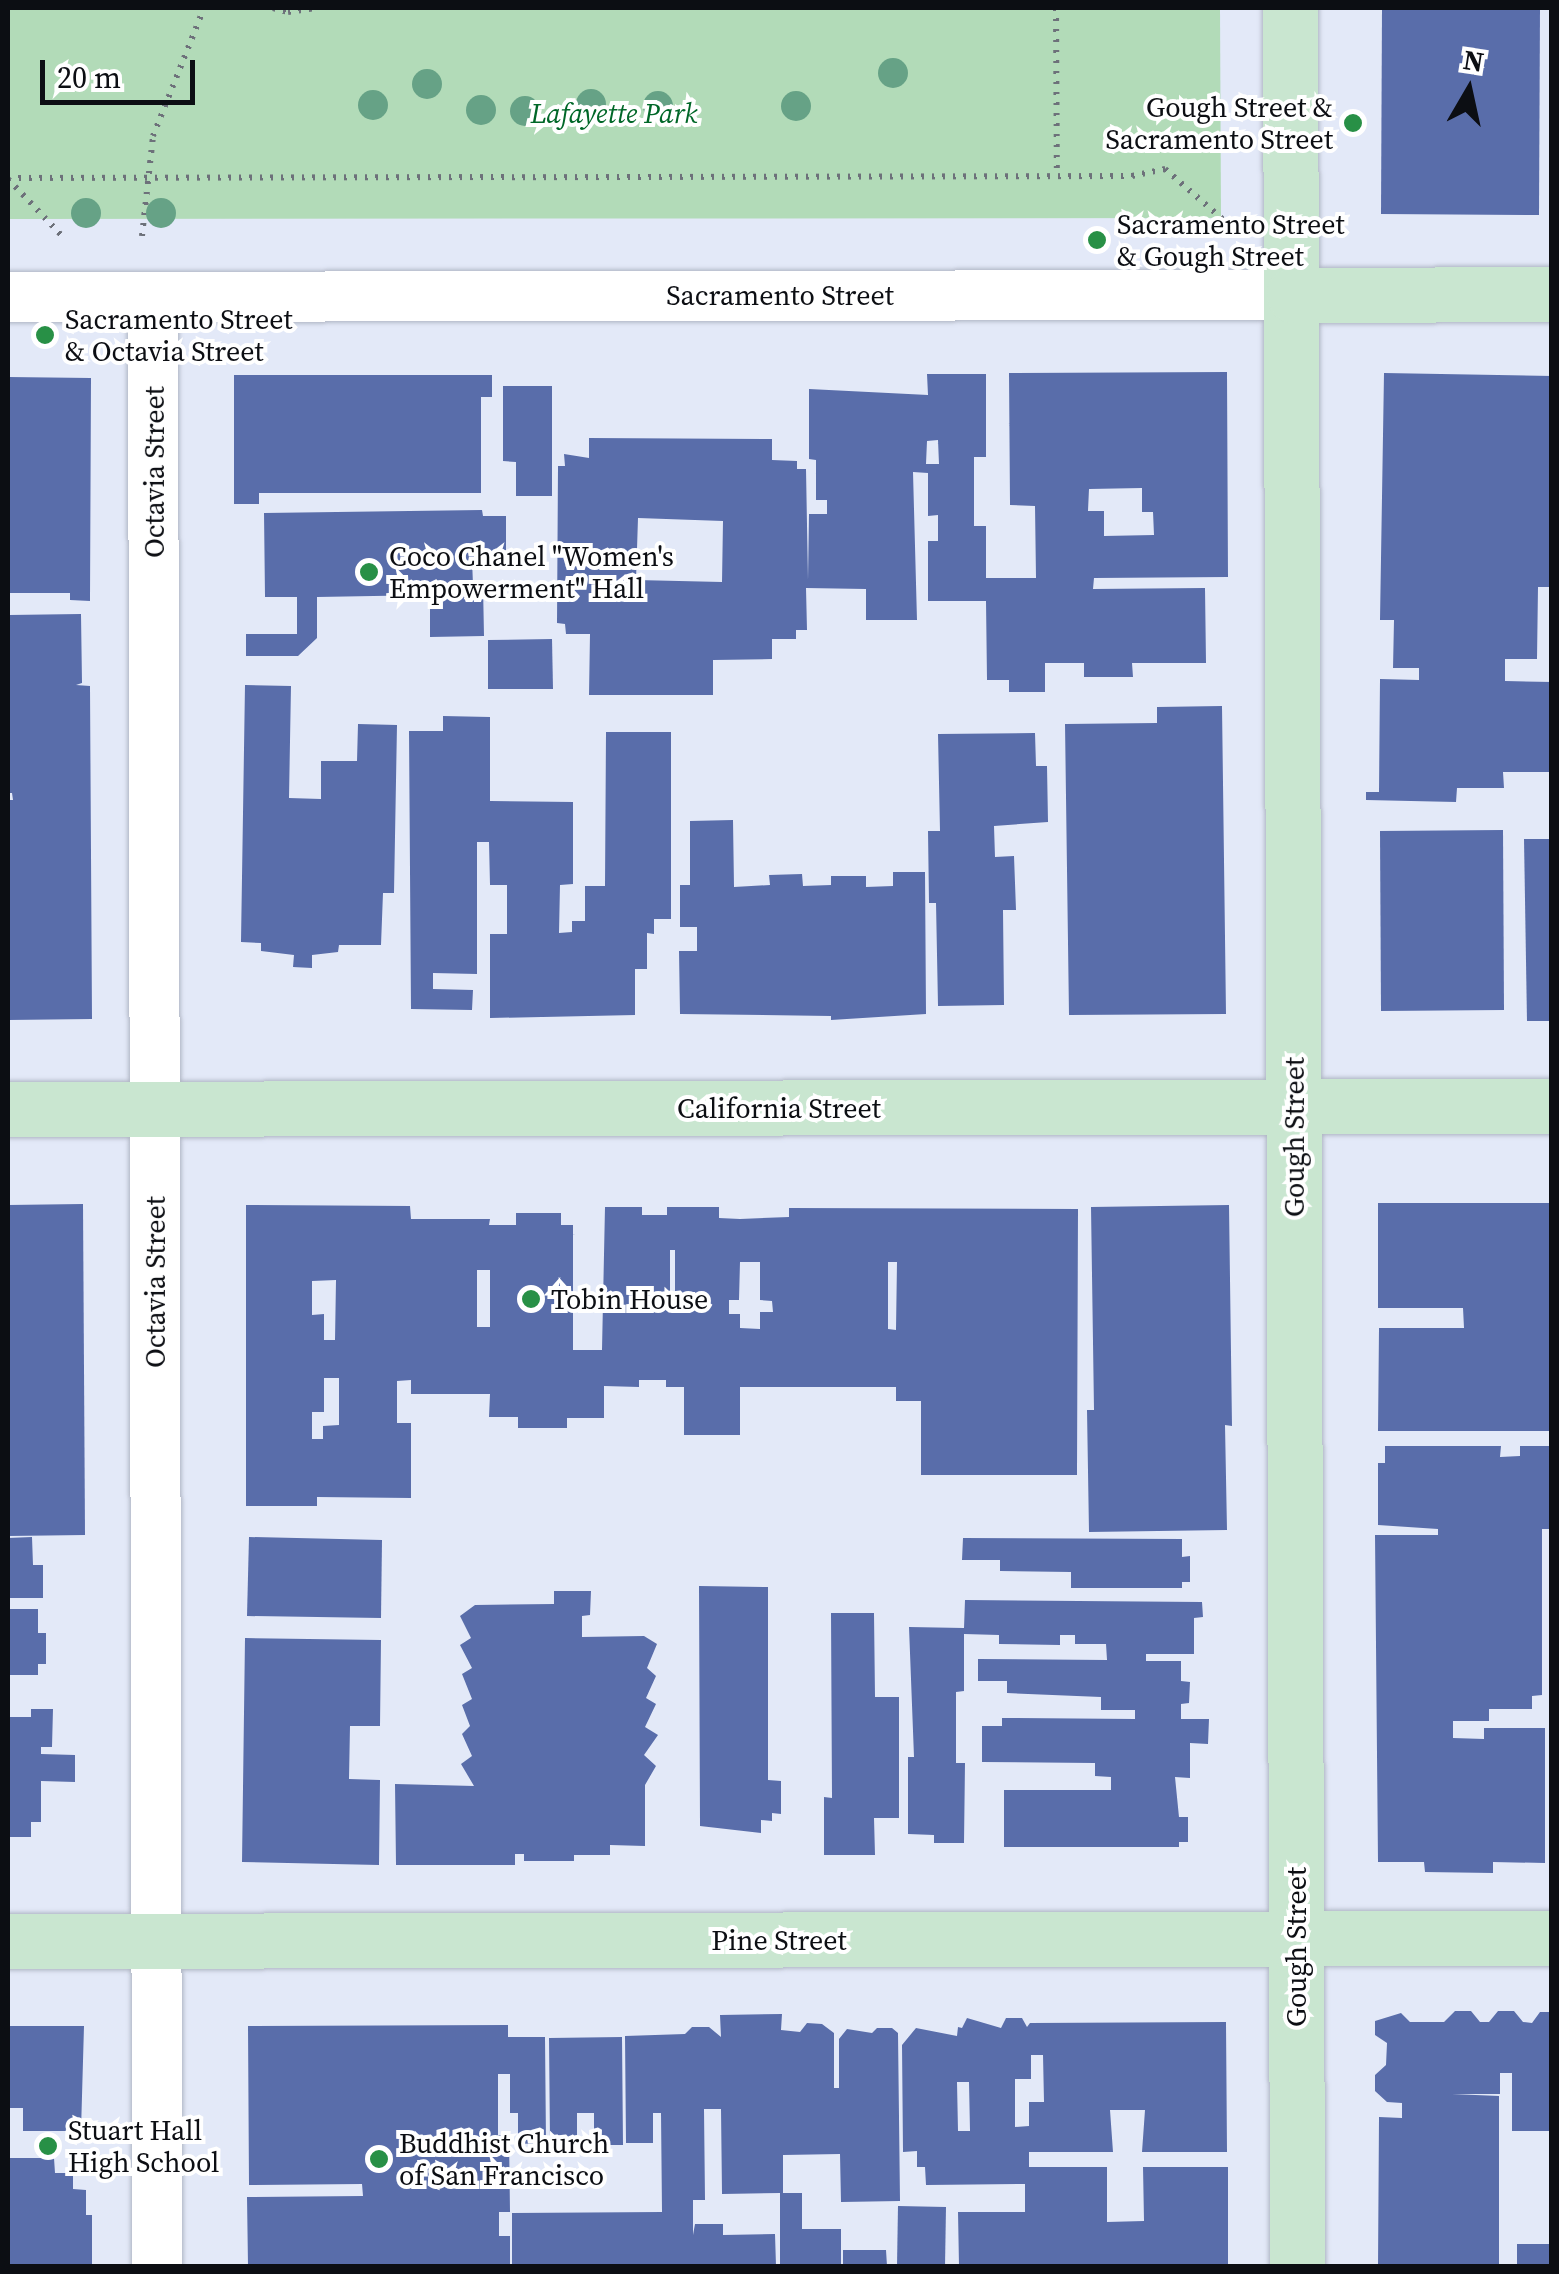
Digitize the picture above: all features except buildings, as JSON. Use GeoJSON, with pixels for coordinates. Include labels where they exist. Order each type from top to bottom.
{"type":"FeatureCollection","features":[{"type":"Feature","properties":{"kind":"street","name":"Gough Street"},"geometry":{"type":"LineString","coordinates":[[1290,8],[1294,295],[1297,2266]]}},
{"type":"Feature","properties":{"kind":"street","name":"Sacramento Street"},"geometry":{"type":"LineString","coordinates":[[8,298],[1552,294]]}},
{"type":"Feature","properties":{"kind":"street","name":"Octavia Street"},"geometry":{"type":"LineString","coordinates":[[153,297],[157,2266]]}},
{"type":"Feature","properties":{"kind":"street","name":"California Street"},"geometry":{"type":"LineString","coordinates":[[8,1109],[1552,1106]]}},
{"type":"Feature","properties":{"kind":"street","name":"Pine Street"},"geometry":{"type":"LineString","coordinates":[[8,1941],[1552,1938]]}},
{"type":"Feature","properties":{"kind":"path"},"geometry":{"type":"LineString","coordinates":[[142,236],[146,177],[168,88],[204,8]]}},
{"type":"Feature","properties":{"kind":"path"},"geometry":{"type":"LineString","coordinates":[[273,8],[298,12],[316,8]]}},
{"type":"Feature","properties":{"kind":"path"},"geometry":{"type":"LineString","coordinates":[[1056,8],[1057,176]]}},
{"type":"Feature","properties":{"kind":"path"},"geometry":{"type":"LineString","coordinates":[[8,178],[1132,176],[1166,169],[1238,233]]}},
{"type":"Feature","properties":{"kind":"path"},"geometry":{"type":"LineString","coordinates":[[8,178],[62,236]]}},
{"type":"Feature","properties":{"kind":"green space","name":"Lafayette Park"},"geometry":{"type":"Polygon","coordinates":[[[8,8],[1220,8],[1221,218],[8,219],[8,8]]]}},
{"type":"Feature","properties":{"kind":"place","name":"Gough Street & Sacramento Street"},"geometry":{"type":"Point","coordinates":[1353,123]}},
{"type":"Feature","properties":{"kind":"place","name":"Sacramento Street & Gough Street"},"geometry":{"type":"Point","coordinates":[1097,240]}},
{"type":"Feature","properties":{"kind":"place","name":"Sacramento Street & Octavia Street"},"geometry":{"type":"Point","coordinates":[45,335]}},
{"type":"Feature","properties":{"kind":"place","name":"Coco Chanel \"Women's Empowerment\" Hall"},"geometry":{"type":"Point","coordinates":[369,572]}},
{"type":"Feature","properties":{"kind":"place","name":"Tobin House"},"geometry":{"type":"Point","coordinates":[531,1299]}},
{"type":"Feature","properties":{"kind":"place","name":"Stuart Hall High School"},"geometry":{"type":"Point","coordinates":[48,2146]}},
{"type":"Feature","properties":{"kind":"place","name":"Buddhist Church of San Francisco"},"geometry":{"type":"Point","coordinates":[379,2159]}}]}
